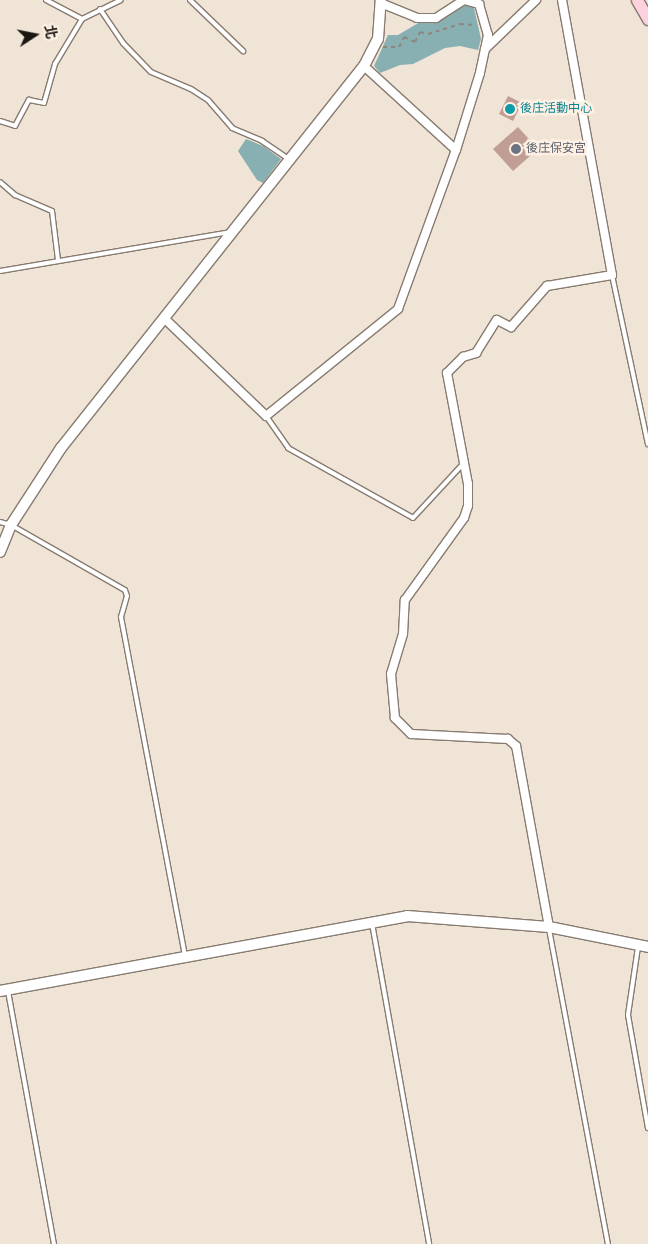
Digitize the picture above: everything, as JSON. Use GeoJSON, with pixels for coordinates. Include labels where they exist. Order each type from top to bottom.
{"type":"FeatureCollection","features":[{"type":"Feature","properties":{"kind":"main road"},"geometry":{"type":"LineString","coordinates":[[637,0],[648,19]]}},
{"type":"Feature","properties":{"kind":"street"},"geometry":{"type":"LineString","coordinates":[[0,552],[11,525],[61,448],[235,232],[364,66],[375,47],[382,2],[417,18],[436,18],[464,0],[479,4],[488,35],[485,49],[456,150],[398,309],[266,416],[165,319]]}},
{"type":"Feature","properties":{"kind":"street"},"geometry":{"type":"LineString","coordinates":[[485,49],[536,0]]}},
{"type":"Feature","properties":{"kind":"street"},"geometry":{"type":"LineString","coordinates":[[549,927],[516,746],[508,739],[411,734],[395,718],[391,674],[403,634],[405,600],[464,518],[468,506],[464,463],[447,373],[463,357],[476,353],[497,320],[511,327],[547,286],[612,275],[562,0]]}},
{"type":"Feature","properties":{"kind":"street"},"geometry":{"type":"LineString","coordinates":[[364,66],[456,150]]}},
{"type":"Feature","properties":{"kind":"street"},"geometry":{"type":"LineString","coordinates":[[4,990],[407,916],[549,927],[643,946]]}},
{"type":"Feature","properties":{"kind":"lane"},"geometry":{"type":"LineString","coordinates":[[46,0],[82,19]]}},
{"type":"Feature","properties":{"kind":"lane"},"geometry":{"type":"LineString","coordinates":[[0,121],[15,126],[30,100],[44,104],[55,64],[67,40],[82,19],[121,0]]}},
{"type":"Feature","properties":{"kind":"lane"},"geometry":{"type":"LineString","coordinates":[[190,0],[243,51]]}},
{"type":"Feature","properties":{"kind":"lane"},"geometry":{"type":"LineString","coordinates":[[100,9],[123,43],[151,72],[191,89],[214,106],[232,128],[262,141],[290,160]]}},
{"type":"Feature","properties":{"kind":"lane"},"geometry":{"type":"LineString","coordinates":[[0,182],[15,194],[52,211],[58,260]]}},
{"type":"Feature","properties":{"kind":"lane"},"geometry":{"type":"LineString","coordinates":[[0,271],[235,232]]}},
{"type":"Feature","properties":{"kind":"lane"},"geometry":{"type":"LineString","coordinates":[[612,275],[648,444]]}},
{"type":"Feature","properties":{"kind":"lane"},"geometry":{"type":"LineString","coordinates":[[266,416],[288,448],[413,518],[464,463]]}},
{"type":"Feature","properties":{"kind":"lane"},"geometry":{"type":"LineString","coordinates":[[0,522],[11,525],[123,587],[127,596],[121,617],[185,957]]}},
{"type":"Feature","properties":{"kind":"lane"},"geometry":{"type":"LineString","coordinates":[[372,923],[430,1244]]}},
{"type":"Feature","properties":{"kind":"lane"},"geometry":{"type":"LineString","coordinates":[[549,927],[608,1244]]}},
{"type":"Feature","properties":{"kind":"lane"},"geometry":{"type":"LineString","coordinates":[[643,946],[628,1015],[648,1128]]}},
{"type":"Feature","properties":{"kind":"lane"},"geometry":{"type":"LineString","coordinates":[[4,990],[54,1244]]}},
{"type":"Feature","properties":{"kind":"path"},"geometry":{"type":"LineString","coordinates":[[375,47],[399,47],[404,37],[415,42],[420,32],[428,34],[460,24],[485,26]]}},
{"type":"Feature","properties":{"kind":"water"},"geometry":{"type":"Polygon","coordinates":[[[466,5],[474,8],[481,39],[478,50],[460,46],[445,48],[413,64],[400,65],[380,73],[374,66],[388,35],[398,35],[420,22],[430,23],[466,5]]]}},
{"type":"Feature","properties":{"kind":"water"},"geometry":{"type":"Polygon","coordinates":[[[246,139],[263,146],[281,159],[263,183],[257,180],[238,151],[246,139]]]}},
{"type":"Feature","properties":{"kind":"building","name":"後庄活動中心"},"geometry":{"type":"Polygon","coordinates":[[[508,96],[522,103],[513,121],[499,114],[508,96]]]}},
{"type":"Feature","properties":{"kind":"building","name":"後庄保安宮"},"geometry":{"type":"Polygon","coordinates":[[[518,127],[538,149],[513,171],[493,149],[518,127]]]}},
{"type":"Feature","properties":{"kind":"place","name":"後庄活動中心"},"geometry":{"type":"Point","coordinates":[510,109]}},
{"type":"Feature","properties":{"kind":"place","name":"後庄保安宮"},"geometry":{"type":"Point","coordinates":[516,149]}}]}
